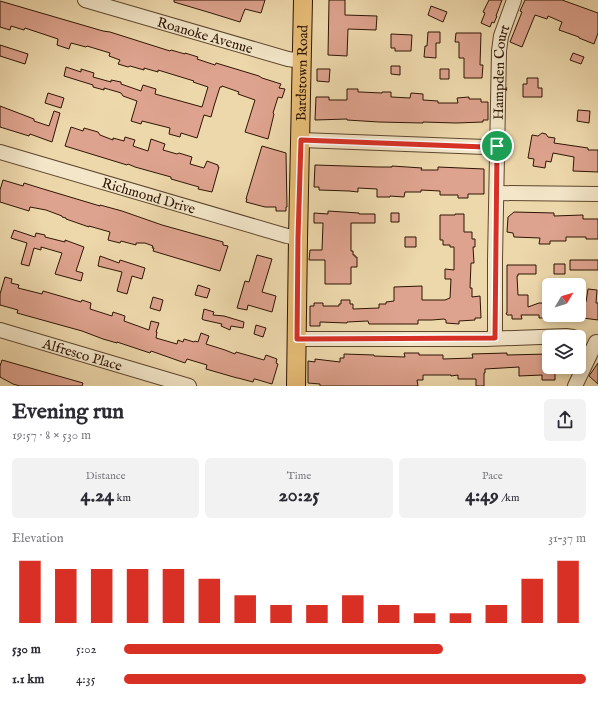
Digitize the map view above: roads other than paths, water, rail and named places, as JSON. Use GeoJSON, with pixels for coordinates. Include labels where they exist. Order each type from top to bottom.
{"type":"FeatureCollection","features":[{"type":"Feature","properties":{"kind":"main road","name":"Bardstown Road"},"geometry":{"type":"LineString","coordinates":[[296,386],[303,0]]}},
{"type":"Feature","properties":{"kind":"street","name":"Roanoke Avenue"},"geometry":{"type":"LineString","coordinates":[[85,0],[288,59],[302,61]]}},
{"type":"Feature","properties":{"kind":"street","name":"Hampden Court"},"geometry":{"type":"LineString","coordinates":[[495,338],[499,50],[501,36],[514,0]]}},
{"type":"Feature","properties":{"kind":"street"},"geometry":{"type":"LineString","coordinates":[[301,140],[485,147],[497,146]]}},
{"type":"Feature","properties":{"kind":"street","name":"Richmond Drive"},"geometry":{"type":"LineString","coordinates":[[0,152],[298,238]]}},
{"type":"Feature","properties":{"kind":"street"},"geometry":{"type":"LineString","coordinates":[[497,192],[598,194]]}},
{"type":"Feature","properties":{"kind":"street","name":"Alfresco Place"},"geometry":{"type":"LineString","coordinates":[[0,330],[189,386]]}},
{"type":"Feature","properties":{"kind":"street"},"geometry":{"type":"LineString","coordinates":[[297,339],[542,337]]}},
{"type":"Feature","properties":{"kind":"street"},"geometry":{"type":"LineString","coordinates":[[575,386],[597,342],[586,340]]}}]}
